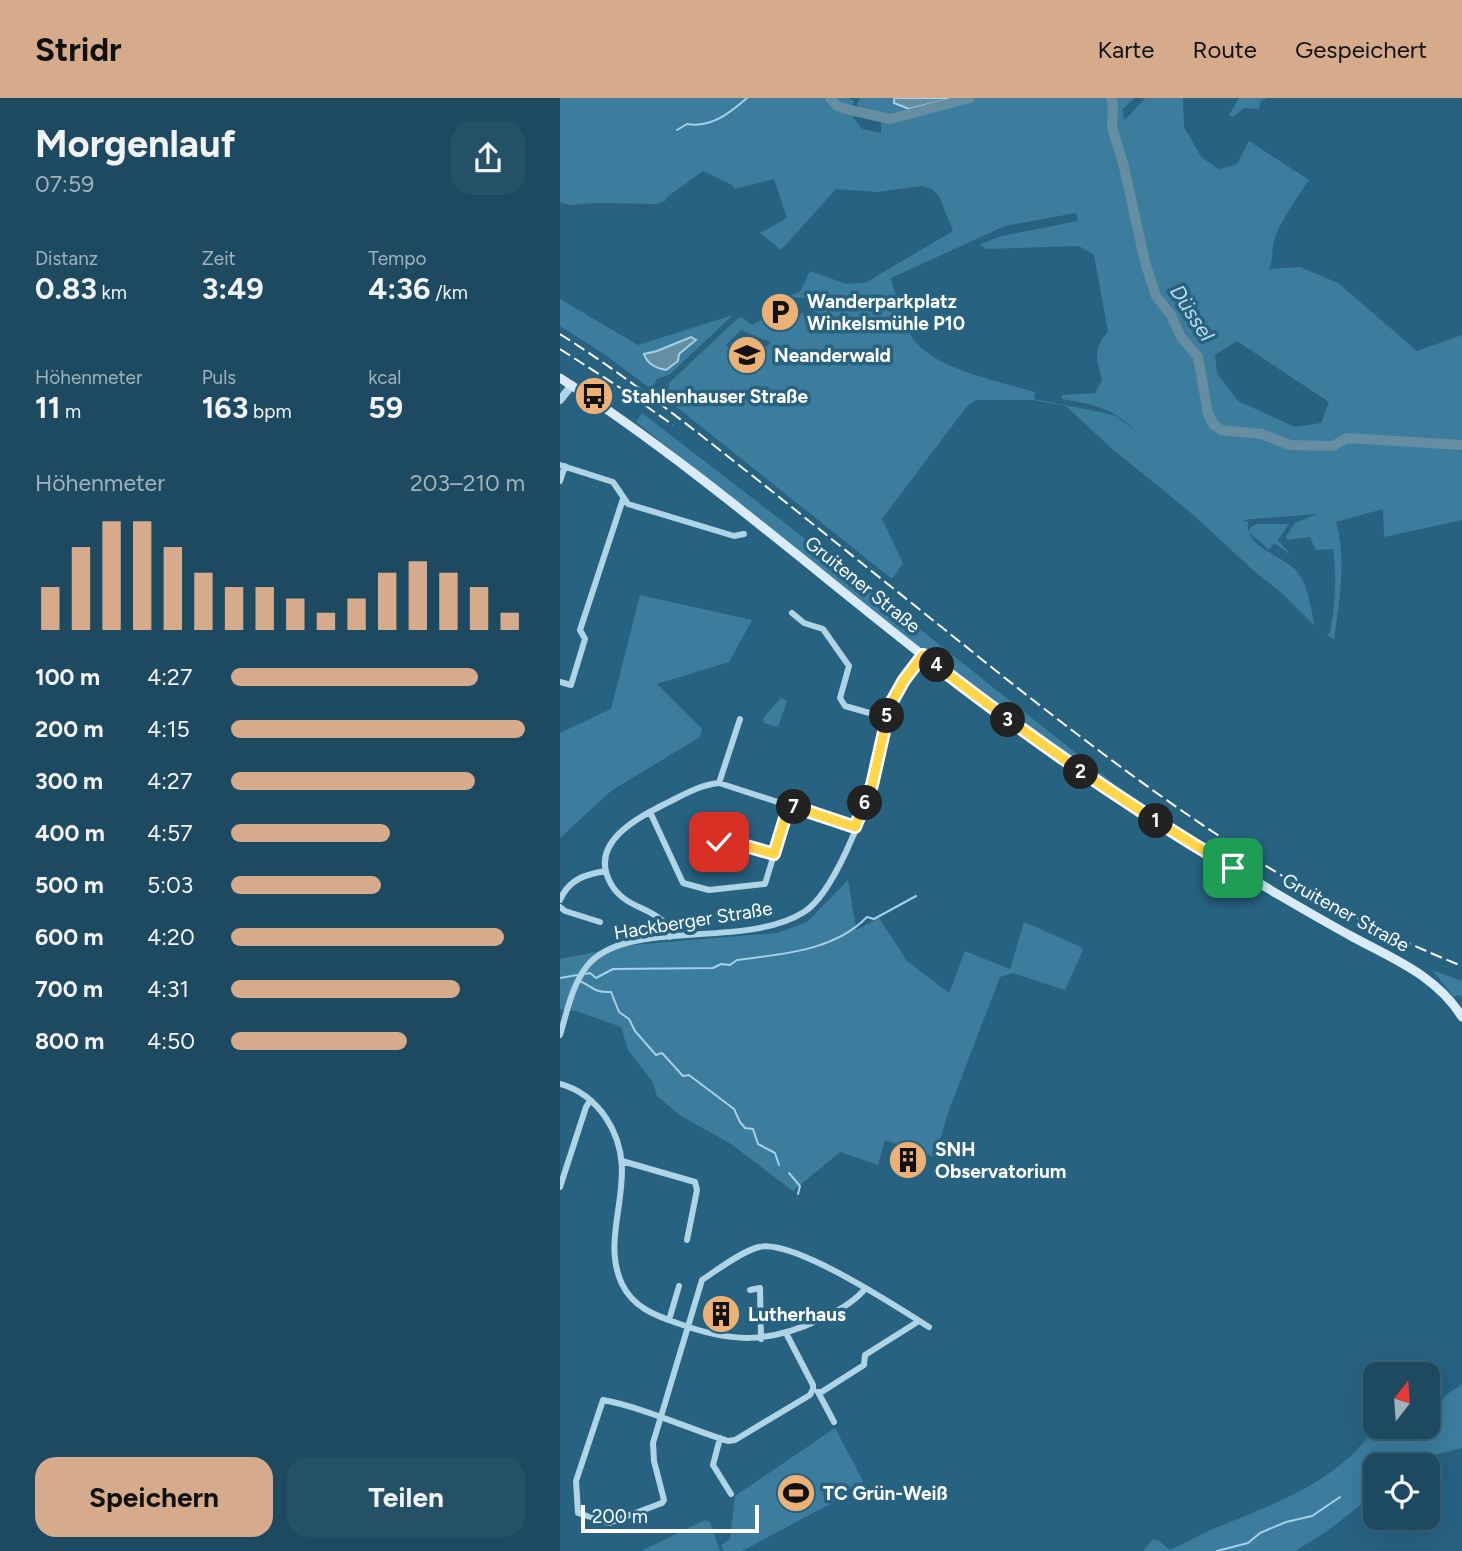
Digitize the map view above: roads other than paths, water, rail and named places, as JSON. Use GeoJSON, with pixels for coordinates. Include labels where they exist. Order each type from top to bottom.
{"type":"FeatureCollection","features":[{"type":"Feature","properties":{"kind":"main road","name":"Gruitener Straße"},"geometry":{"type":"LineString","coordinates":[[560,378],[668,451],[923,655],[1066,762],[1175,834],[1419,972],[1441,989],[1462,1017]]}},
{"type":"Feature","properties":{"kind":"street"},"geometry":{"type":"LineString","coordinates":[[560,400],[572,385]]}},
{"type":"Feature","properties":{"kind":"street"},"geometry":{"type":"LineString","coordinates":[[560,481],[562,465],[613,482],[628,504],[734,536],[744,534]]}},
{"type":"Feature","properties":{"kind":"street"},"geometry":{"type":"LineString","coordinates":[[560,682],[571,685],[585,639],[580,630],[623,499]]}},
{"type":"Feature","properties":{"kind":"street"},"geometry":{"type":"LineString","coordinates":[[792,613],[804,623],[823,629],[849,666],[840,698],[845,706],[887,718]]}},
{"type":"Feature","properties":{"kind":"street","name":"Hackberger Straße"},"geometry":{"type":"LineString","coordinates":[[560,1035],[576,982],[598,954],[619,944],[776,925],[805,912],[817,901],[838,869],[872,785],[895,692],[923,655]]}},
{"type":"Feature","properties":{"kind":"street"},"geometry":{"type":"LineString","coordinates":[[719,783],[740,719]]}},
{"type":"Feature","properties":{"kind":"street"},"geometry":{"type":"LineString","coordinates":[[670,937],[664,922],[621,896],[611,885],[606,871],[607,856],[612,841],[623,828],[701,786],[719,783],[855,827]]}},
{"type":"Feature","properties":{"kind":"street"},"geometry":{"type":"LineString","coordinates":[[650,812],[683,883],[709,890],[765,884],[789,805]]}},
{"type":"Feature","properties":{"kind":"street"},"geometry":{"type":"LineString","coordinates":[[719,842],[732,842],[774,854]]}},
{"type":"Feature","properties":{"kind":"street"},"geometry":{"type":"LineString","coordinates":[[560,900],[576,879],[606,871]]}},
{"type":"Feature","properties":{"kind":"street"},"geometry":{"type":"LineString","coordinates":[[560,907],[600,922]]}},
{"type":"Feature","properties":{"kind":"street"},"geometry":{"type":"LineString","coordinates":[[560,1084],[590,1101],[611,1126],[619,1144],[623,1186],[615,1256],[618,1273],[623,1286],[634,1301],[649,1313],[687,1327],[735,1339],[761,1339],[786,1333],[840,1309],[865,1289]]}},
{"type":"Feature","properties":{"kind":"street"},"geometry":{"type":"LineString","coordinates":[[560,1187],[583,1113],[590,1101]]}},
{"type":"Feature","properties":{"kind":"street"},"geometry":{"type":"LineString","coordinates":[[622,1161],[695,1182],[697,1190],[687,1240]]}},
{"type":"Feature","properties":{"kind":"street"},"geometry":{"type":"LineString","coordinates":[[919,1321],[865,1355],[864,1366],[735,1440],[720,1438],[659,1418],[603,1400],[575,1487],[578,1513],[609,1523],[662,1503],[664,1500],[653,1443],[659,1418],[702,1280],[758,1247],[769,1247],[808,1257],[865,1289],[919,1321],[929,1328]]}},
{"type":"Feature","properties":{"kind":"street"},"geometry":{"type":"LineString","coordinates":[[668,1320],[679,1286]]}},
{"type":"Feature","properties":{"kind":"street"},"geometry":{"type":"LineString","coordinates":[[750,1290],[760,1288],[761,1339]]}},
{"type":"Feature","properties":{"kind":"street"},"geometry":{"type":"LineString","coordinates":[[786,1333],[834,1422]]}},
{"type":"Feature","properties":{"kind":"street"},"geometry":{"type":"LineString","coordinates":[[720,1438],[713,1465],[731,1494]]}},
{"type":"Feature","properties":{"kind":"waterway"},"geometry":{"type":"LineString","coordinates":[[677,130],[687,124],[704,124],[720,118],[747,98]]}},
{"type":"Feature","properties":{"kind":"waterway"},"geometry":{"type":"LineString","coordinates":[[830,98],[837,106],[890,119],[970,98]]}},
{"type":"Feature","properties":{"kind":"waterway","name":"Düssel"},"geometry":{"type":"LineString","coordinates":[[1111,98],[1112,127],[1124,167],[1145,262],[1156,296],[1171,315],[1181,337],[1198,357],[1208,414],[1214,425],[1221,430],[1261,434],[1290,445],[1333,446],[1347,438],[1462,445]]}},
{"type":"Feature","properties":{"kind":"waterway"},"geometry":{"type":"LineString","coordinates":[[586,974],[590,973],[596,978],[613,969],[713,968],[721,964],[730,965],[737,960],[806,949],[839,937],[867,917],[874,919],[916,896]]}},
{"type":"Feature","properties":{"kind":"waterway"},"geometry":{"type":"LineString","coordinates":[[560,978],[577,975]]}},
{"type":"Feature","properties":{"kind":"waterway"},"geometry":{"type":"LineString","coordinates":[[580,981],[597,991],[611,992],[619,1012],[629,1019],[635,1031],[656,1055],[662,1053],[683,1076],[689,1075],[734,1109],[745,1128],[753,1129],[758,1144],[775,1153],[779,1165]]}},
{"type":"Feature","properties":{"kind":"waterway"},"geometry":{"type":"LineString","coordinates":[[789,1173],[800,1186],[798,1194]]}},
{"type":"Feature","properties":{"kind":"waterway"},"geometry":{"type":"LineString","coordinates":[[1217,1551],[1248,1543],[1260,1533],[1286,1522],[1312,1516],[1340,1497]]}},
{"type":"Feature","properties":{"kind":"railway"},"geometry":{"type":"LineString","coordinates":[[560,334],[671,412],[995,670],[1161,796],[1276,872],[1336,907],[1462,966]]}},
{"type":"Feature","properties":{"kind":"railway"},"geometry":{"type":"LineString","coordinates":[[560,349],[673,425]]}},
{"type":"Feature","properties":{"kind":"place","name":"Wanderparkplatz Winkelsmühle P10"},"geometry":{"type":"Point","coordinates":[780,312]}},
{"type":"Feature","properties":{"kind":"place","name":"Neanderwald"},"geometry":{"type":"Point","coordinates":[747,355]}},
{"type":"Feature","properties":{"kind":"place","name":"Stahlenhauser Straße"},"geometry":{"type":"Point","coordinates":[594,396]}},
{"type":"Feature","properties":{"kind":"place","name":"SNH Observatorium"},"geometry":{"type":"Point","coordinates":[908,1160]}},
{"type":"Feature","properties":{"kind":"place","name":"Lutherhaus"},"geometry":{"type":"Point","coordinates":[721,1314]}},
{"type":"Feature","properties":{"kind":"place","name":"TC Grün-Weiß"},"geometry":{"type":"Point","coordinates":[796,1493]}}]}
